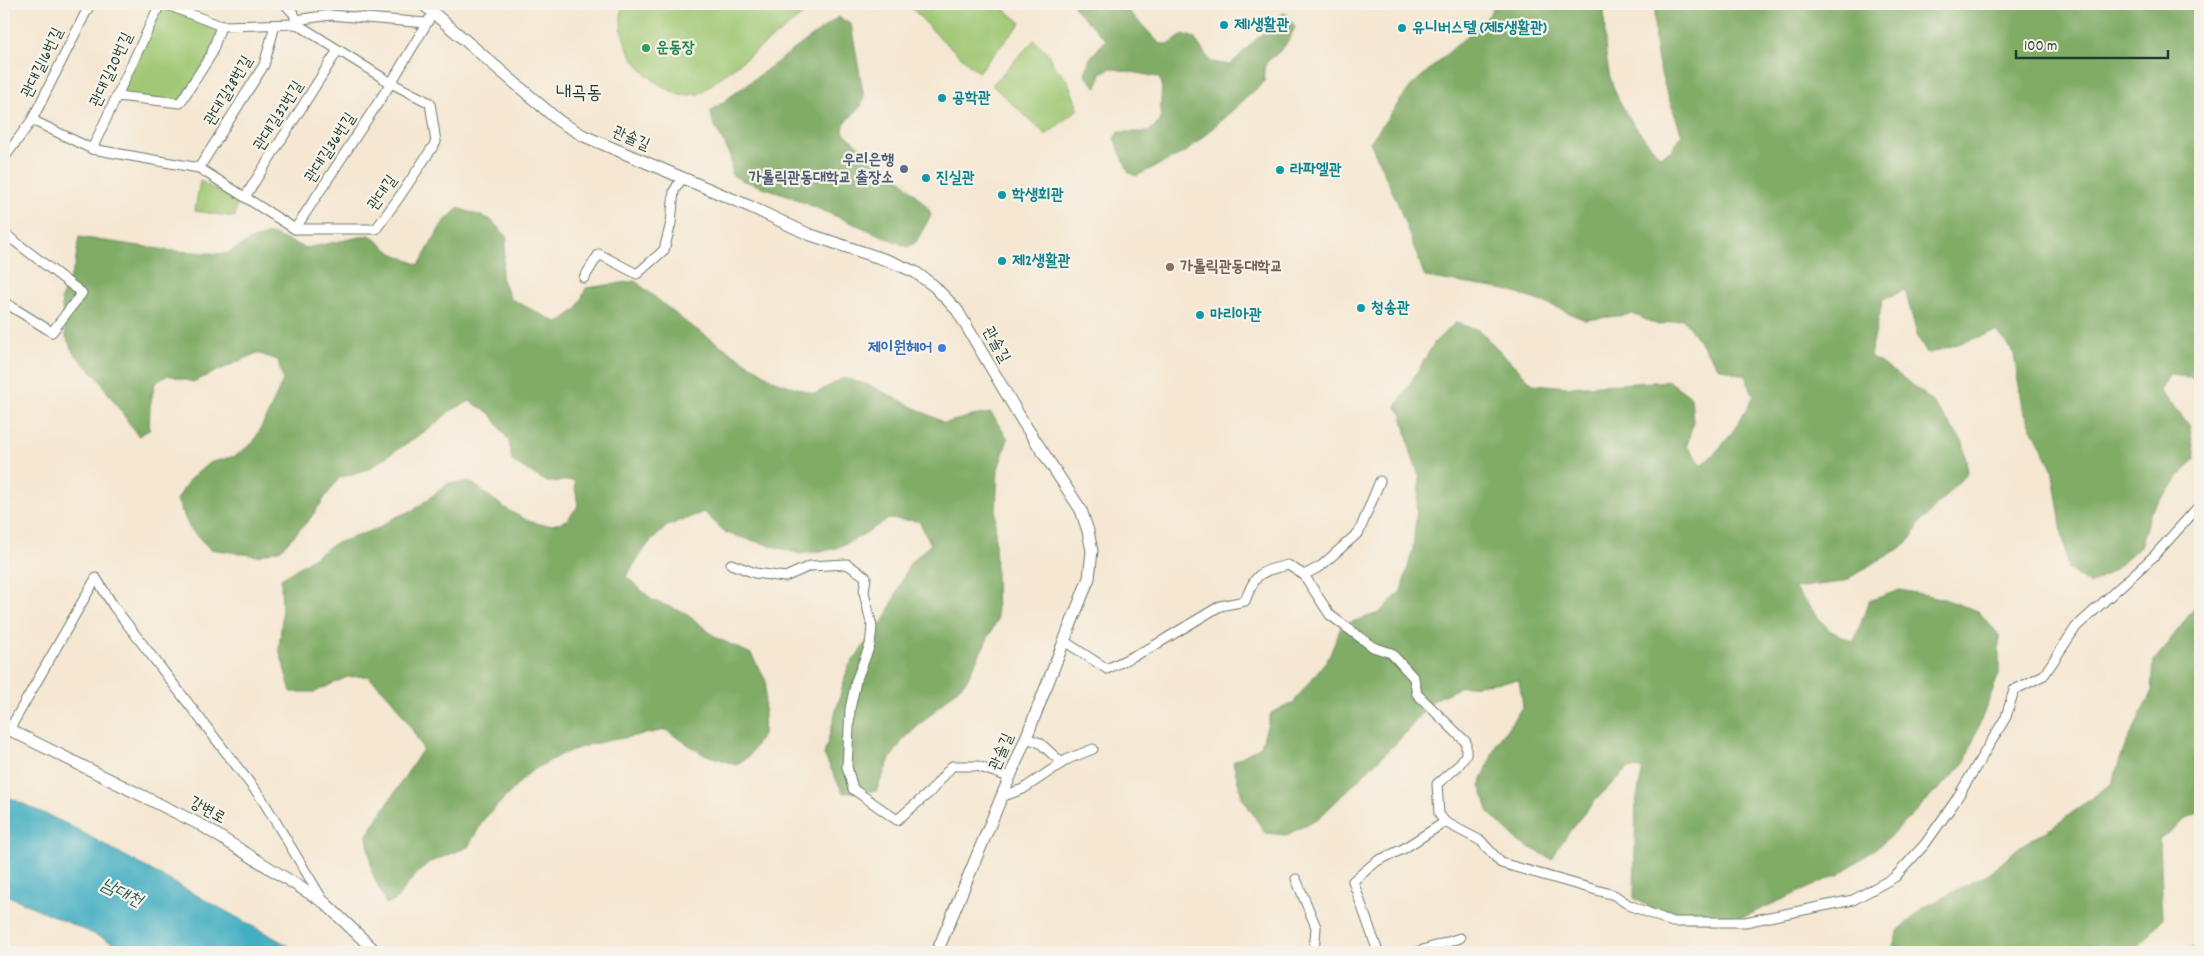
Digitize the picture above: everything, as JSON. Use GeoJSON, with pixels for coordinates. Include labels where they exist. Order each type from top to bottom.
{"type":"FeatureCollection","features":[{"type":"Feature","properties":{"kind":"street","name":"관대길16번길"},"geometry":{"type":"LineString","coordinates":[[4,158],[32,120],[90,4]]}},
{"type":"Feature","properties":{"kind":"street","name":"관대길20번길"},"geometry":{"type":"LineString","coordinates":[[92,149],[160,4]]}},
{"type":"Feature","properties":{"kind":"street"},"geometry":{"type":"LineString","coordinates":[[165,4],[221,26],[275,25],[330,15],[426,23]]}},
{"type":"Feature","properties":{"kind":"street"},"geometry":{"type":"LineString","coordinates":[[285,4],[294,14],[297,22]]}},
{"type":"Feature","properties":{"kind":"street","name":"관솔길"},"geometry":{"type":"LineString","coordinates":[[423,4],[559,121],[584,136],[808,234],[868,252],[915,272],[934,286],[957,310],[1022,422],[1068,489],[1080,510],[1088,530],[1092,551],[1089,578],[940,951]]}},
{"type":"Feature","properties":{"kind":"street"},"geometry":{"type":"LineString","coordinates":[[391,83],[433,13]]}},
{"type":"Feature","properties":{"kind":"street","name":"관대길"},"geometry":{"type":"LineString","coordinates":[[295,229],[376,229],[436,142],[430,103],[391,83],[297,22]]}},
{"type":"Feature","properties":{"kind":"street","name":"관대길28번길"},"geometry":{"type":"LineString","coordinates":[[199,168],[264,65],[275,25]]}},
{"type":"Feature","properties":{"kind":"street"},"geometry":{"type":"LineString","coordinates":[[117,96],[180,103],[212,55],[221,26]]}},
{"type":"Feature","properties":{"kind":"street","name":"관대길32번길"},"geometry":{"type":"LineString","coordinates":[[245,197],[338,50]]}},
{"type":"Feature","properties":{"kind":"street","name":"관대길36번길"},"geometry":{"type":"LineString","coordinates":[[295,229],[391,83]]}},
{"type":"Feature","properties":{"kind":"street"},"geometry":{"type":"LineString","coordinates":[[32,120],[92,149],[199,168],[295,229]]}},
{"type":"Feature","properties":{"kind":"street"},"geometry":{"type":"LineString","coordinates":[[584,278],[599,254],[637,274],[664,250],[672,223],[674,191],[682,178]]}},
{"type":"Feature","properties":{"kind":"street"},"geometry":{"type":"LineString","coordinates":[[4,233],[82,293],[52,332],[4,302]]}},
{"type":"Feature","properties":{"kind":"street"},"geometry":{"type":"LineString","coordinates":[[1304,574],[1321,566],[1360,532],[1380,481]]}},
{"type":"Feature","properties":{"kind":"street"},"geometry":{"type":"LineString","coordinates":[[1064,641],[1107,669],[1152,647],[1220,606],[1246,601],[1254,579],[1269,570],[1288,566],[1304,574],[1330,615],[1373,648],[1391,652],[1414,678],[1418,694],[1466,742],[1466,755],[1458,766],[1437,784],[1439,814],[1445,822],[1481,840],[1501,863],[1614,895],[1629,905],[1672,922],[1744,922],[1853,900],[1894,877],[1925,844],[1954,803],[2006,717],[2014,690],[2044,675],[2076,628],[2154,556],[2200,504]]}},
{"type":"Feature","properties":{"kind":"street"},"geometry":{"type":"LineString","coordinates":[[731,564],[754,573],[785,576],[810,566],[847,564],[866,577],[864,592],[872,627],[870,645],[856,681],[850,708],[847,767],[853,789],[897,820],[930,792],[952,766],[977,766],[1009,777]]}},
{"type":"Feature","properties":{"kind":"street"},"geometry":{"type":"LineString","coordinates":[[6,729],[96,578],[114,607],[262,798],[325,903]]}},
{"type":"Feature","properties":{"kind":"street","name":"강변로"},"geometry":{"type":"LineString","coordinates":[[6,729],[201,825],[325,903],[376,952]]}},
{"type":"Feature","properties":{"kind":"street"},"geometry":{"type":"LineString","coordinates":[[1026,738],[1040,743],[1062,763]]}},
{"type":"Feature","properties":{"kind":"street"},"geometry":{"type":"LineString","coordinates":[[1001,798],[1022,789],[1062,763],[1093,749]]}},
{"type":"Feature","properties":{"kind":"street"},"geometry":{"type":"LineString","coordinates":[[1378,952],[1353,881],[1377,860],[1403,849],[1445,822]]}},
{"type":"Feature","properties":{"kind":"street"},"geometry":{"type":"LineString","coordinates":[[1296,879],[1316,927],[1314,952]]}},
{"type":"Feature","properties":{"kind":"street"},"geometry":{"type":"LineString","coordinates":[[1417,952],[1460,938]]}},
{"type":"Feature","properties":{"kind":"green space"},"geometry":{"type":"Polygon","coordinates":[[[160,4],[221,26],[211,55],[180,103],[117,96],[160,4]]]}},
{"type":"Feature","properties":{"kind":"green space"},"geometry":{"type":"Polygon","coordinates":[[[623,4],[817,4],[699,94],[680,95],[645,73],[630,53],[622,29],[621,16],[623,4]]]}},
{"type":"Feature","properties":{"kind":"green space"},"geometry":{"type":"Polygon","coordinates":[[[908,4],[998,4],[1021,23],[978,72],[936,34],[908,4]]]}},
{"type":"Feature","properties":{"kind":"green space"},"geometry":{"type":"Polygon","coordinates":[[[1073,4],[1122,4],[1160,44],[1170,44],[1184,34],[1194,38],[1211,62],[1230,65],[1283,13],[1287,14],[1295,28],[1284,47],[1265,65],[1264,82],[1187,151],[1136,176],[1129,173],[1114,138],[1119,132],[1148,132],[1160,122],[1162,83],[1158,77],[1110,68],[1101,73],[1097,88],[1085,75],[1090,58],[1106,40],[1077,11],[1073,4]]]}},
{"type":"Feature","properties":{"kind":"green space"},"geometry":{"type":"Polygon","coordinates":[[[1496,4],[1604,4],[1606,55],[1614,89],[1626,113],[1660,156],[1671,151],[1682,135],[1660,71],[1655,39],[1656,4],[2200,4],[2200,382],[2190,377],[2169,375],[2160,391],[2189,425],[2195,458],[2151,511],[2140,546],[2114,570],[2090,585],[2068,569],[2052,468],[2022,408],[2014,354],[1997,331],[1927,354],[1918,338],[1905,290],[1883,299],[1870,356],[1931,400],[1963,442],[1968,472],[1920,523],[1907,544],[1842,582],[1794,588],[1829,630],[1854,642],[1869,601],[1900,590],[1941,598],[1978,611],[1999,635],[1999,674],[1964,764],[1884,842],[1840,874],[1745,916],[1707,921],[1661,914],[1634,898],[1636,801],[1643,769],[1629,768],[1607,788],[1586,810],[1559,846],[1552,859],[1519,842],[1489,813],[1480,785],[1497,743],[1523,706],[1519,680],[1460,687],[1434,700],[1400,739],[1320,817],[1287,835],[1265,833],[1242,797],[1233,762],[1261,746],[1271,713],[1293,703],[1329,657],[1342,625],[1379,613],[1401,591],[1413,549],[1420,477],[1412,457],[1402,415],[1396,407],[1435,342],[1455,323],[1479,330],[1533,384],[1568,387],[1669,381],[1691,397],[1693,421],[1687,446],[1702,465],[1726,441],[1754,396],[1745,376],[1718,367],[1683,319],[1658,325],[1633,314],[1585,320],[1554,306],[1506,290],[1425,277],[1398,204],[1370,142],[1411,86],[1486,19],[1496,4]]]}},
{"type":"Feature","properties":{"kind":"green space"},"geometry":{"type":"Polygon","coordinates":[[[838,17],[851,24],[864,98],[861,106],[844,124],[843,132],[878,164],[893,171],[928,208],[931,215],[916,242],[908,247],[784,194],[741,180],[731,174],[730,156],[712,119],[711,111],[838,17]]]}},
{"type":"Feature","properties":{"kind":"green space"},"geometry":{"type":"Polygon","coordinates":[[[1034,40],[1047,52],[1054,66],[1068,81],[1078,109],[1046,135],[992,85],[1034,40]]]}},
{"type":"Feature","properties":{"kind":"green space"},"geometry":{"type":"Polygon","coordinates":[[[200,181],[237,201],[235,217],[195,211],[200,181]]]}},
{"type":"Feature","properties":{"kind":"green space"},"geometry":{"type":"Polygon","coordinates":[[[458,208],[490,219],[507,237],[501,278],[511,299],[558,323],[577,309],[586,288],[635,281],[688,324],[775,381],[815,394],[843,378],[869,385],[945,423],[991,413],[1008,439],[998,469],[995,533],[997,620],[966,681],[902,741],[890,759],[876,791],[843,793],[824,755],[848,667],[887,615],[910,563],[931,544],[919,521],[888,519],[859,537],[834,549],[800,554],[726,533],[704,512],[667,526],[648,544],[626,576],[652,600],[685,613],[717,638],[751,654],[766,681],[763,734],[749,756],[736,765],[701,753],[666,730],[591,744],[562,754],[530,772],[484,819],[468,847],[428,863],[410,881],[396,900],[386,904],[372,872],[367,835],[423,749],[399,709],[384,691],[367,676],[347,677],[315,692],[291,692],[279,649],[282,619],[281,579],[334,544],[379,528],[394,518],[415,509],[449,483],[471,482],[503,507],[529,521],[554,525],[566,520],[578,506],[574,480],[547,482],[512,461],[509,441],[491,414],[470,401],[450,411],[434,425],[368,469],[339,478],[309,520],[281,549],[258,556],[210,549],[190,529],[177,500],[189,480],[209,463],[235,456],[253,443],[283,380],[278,360],[257,353],[193,382],[168,375],[155,383],[150,406],[149,430],[138,436],[98,378],[73,352],[66,337],[61,299],[75,265],[79,237],[173,251],[226,254],[253,239],[271,234],[306,248],[370,235],[392,253],[419,265],[442,224],[458,208]]]}},
{"type":"Feature","properties":{"kind":"green space"},"geometry":{"type":"Polygon","coordinates":[[[2200,601],[2200,812],[2187,818],[2160,839],[2163,918],[2134,952],[1891,952],[1898,931],[1923,908],[1993,871],[2020,846],[2053,827],[2112,783],[2123,751],[2152,691],[2154,661],[2200,601]]]}},
{"type":"Feature","properties":{"kind":"water","name":"남대천"},"geometry":{"type":"Polygon","coordinates":[[[4,795],[67,824],[300,952],[134,952],[4,894],[4,795]]]}},
{"type":"Feature","properties":{"kind":"waterway"},"geometry":{"type":"LineString","coordinates":[[2190,952],[2200,941]]}},
{"type":"Feature","properties":{"kind":"place","name":"제1생활관"},"geometry":{"type":"Point","coordinates":[1224,25]}},
{"type":"Feature","properties":{"kind":"place","name":"유니버스텔 (제5생활관)"},"geometry":{"type":"Point","coordinates":[1402,28]}},
{"type":"Feature","properties":{"kind":"place","name":"운동장"},"geometry":{"type":"Point","coordinates":[646,48]}},
{"type":"Feature","properties":{"kind":"place","name":"공학관"},"geometry":{"type":"Point","coordinates":[942,98]}},
{"type":"Feature","properties":{"kind":"place","name":"우리은행 가톨릭관동대학교 출장소"},"geometry":{"type":"Point","coordinates":[904,169]}},
{"type":"Feature","properties":{"kind":"place","name":"라파엘관"},"geometry":{"type":"Point","coordinates":[1280,170]}},
{"type":"Feature","properties":{"kind":"place","name":"진실관"},"geometry":{"type":"Point","coordinates":[926,178]}},
{"type":"Feature","properties":{"kind":"place","name":"학생회관"},"geometry":{"type":"Point","coordinates":[1002,195]}},
{"type":"Feature","properties":{"kind":"place","name":"제2생활관"},"geometry":{"type":"Point","coordinates":[1002,261]}},
{"type":"Feature","properties":{"kind":"place","name":"가톨릭관동대학교"},"geometry":{"type":"Point","coordinates":[1170,267]}},
{"type":"Feature","properties":{"kind":"place","name":"청송관"},"geometry":{"type":"Point","coordinates":[1361,308]}},
{"type":"Feature","properties":{"kind":"place","name":"마리아관"},"geometry":{"type":"Point","coordinates":[1200,315]}},
{"type":"Feature","properties":{"kind":"place","name":"제이원헤어"},"geometry":{"type":"Point","coordinates":[942,348]}},
{"type":"Feature","properties":{"kind":"district","name":"내곡동"},"geometry":{"type":"Point","coordinates":[579,94]}}]}
